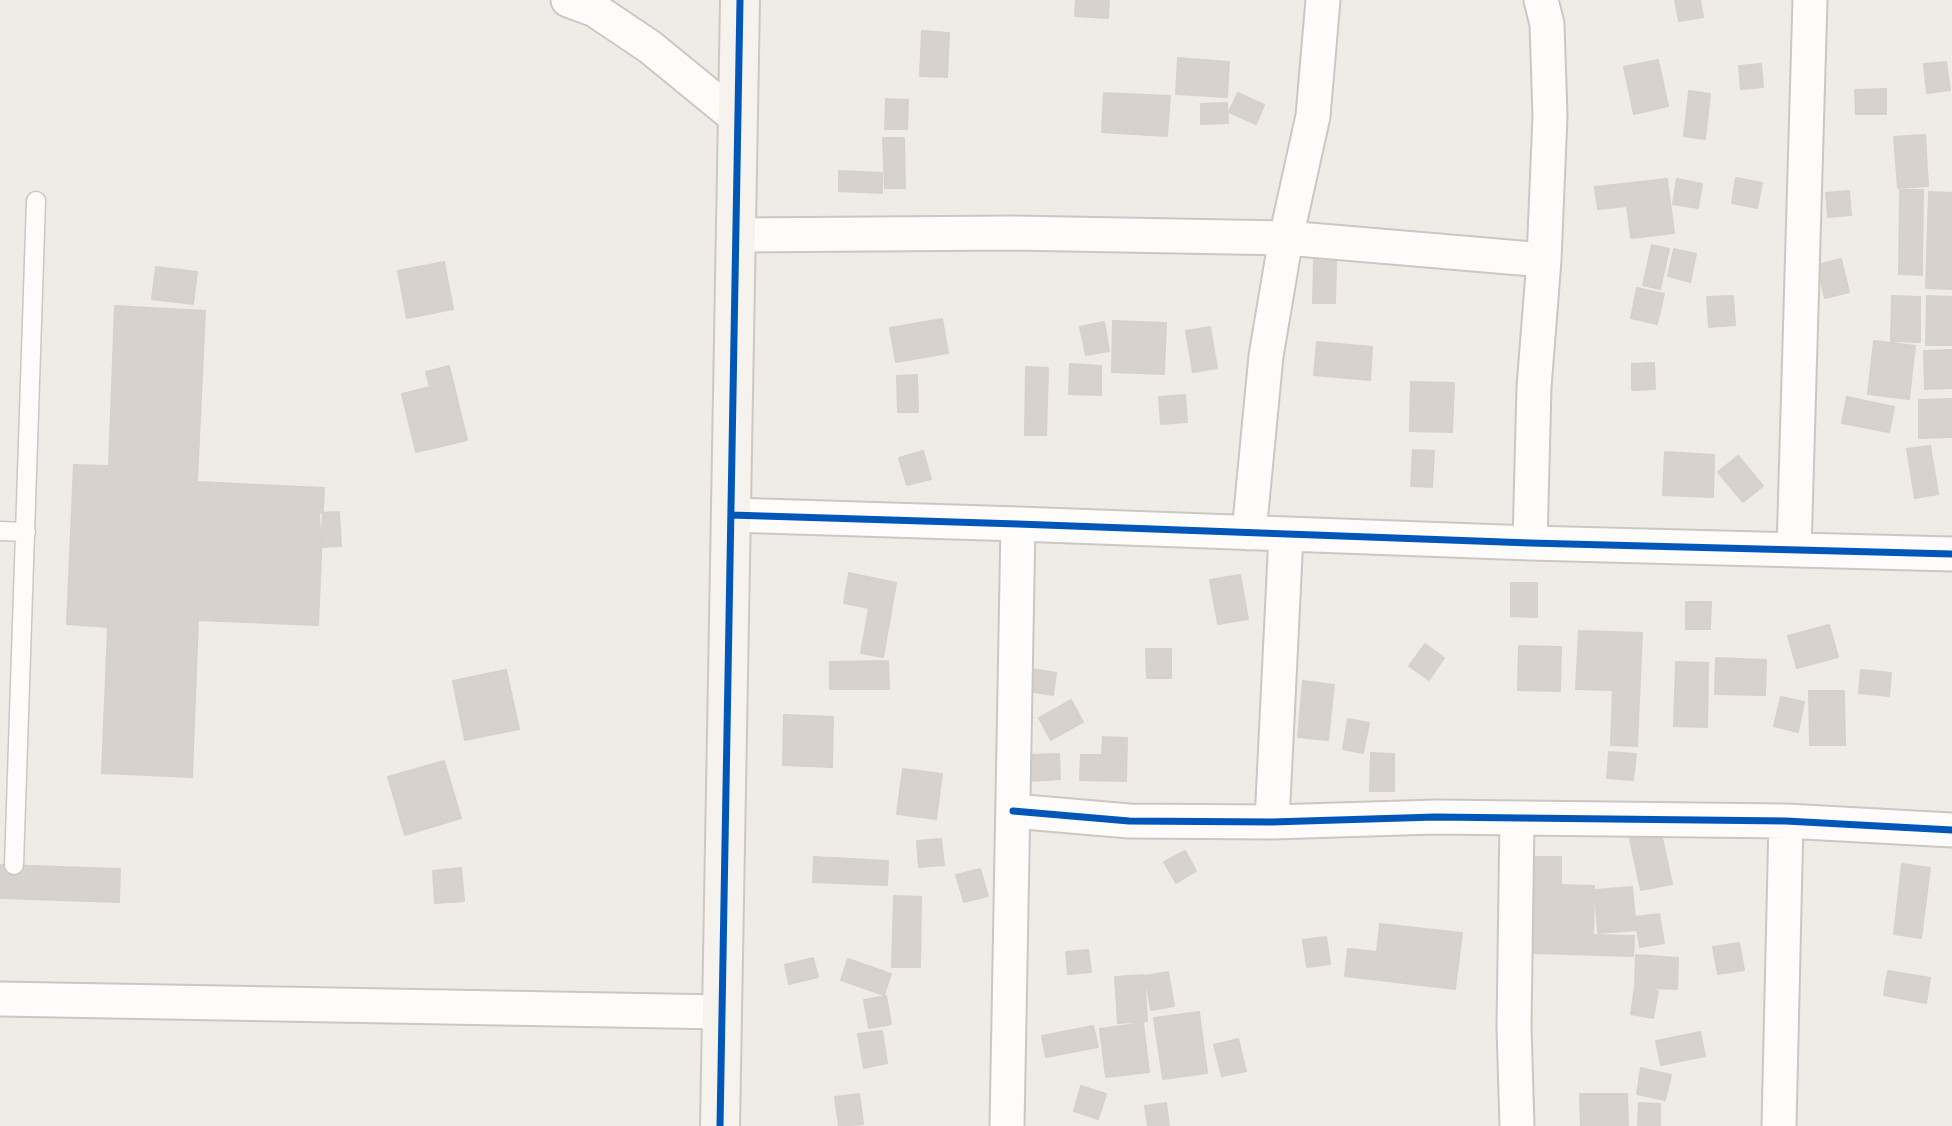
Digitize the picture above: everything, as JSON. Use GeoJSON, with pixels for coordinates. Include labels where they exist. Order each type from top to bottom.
{"type":"FeatureCollection","features":[{"type":"Feature","properties":{"kind":"street"},"geometry":{"type":"LineString","coordinates":[[568,0],[595,10],[650,47],[738,119]]}},
{"type":"Feature","properties":{"kind":"street"},"geometry":{"type":"LineString","coordinates":[[720,1126],[740,0]]}},
{"type":"Feature","properties":{"kind":"street"},"geometry":{"type":"LineString","coordinates":[[1249,533],[1266,356],[1286,238],[1313,117],[1323,0]]}},
{"type":"Feature","properties":{"kind":"street"},"geometry":{"type":"LineString","coordinates":[[1530,543],[1534,387],[1544,260],[1550,116],[1547,24],[1541,0]]}},
{"type":"Feature","properties":{"kind":"street"},"geometry":{"type":"LineString","coordinates":[[1794,550],[1810,0]]}},
{"type":"Feature","properties":{"kind":"street"},"geometry":{"type":"LineString","coordinates":[[736,235],[1013,233],[1286,238],[1544,260]]}},
{"type":"Feature","properties":{"kind":"street"},"geometry":{"type":"LineString","coordinates":[[731,515],[1530,543],[1952,554]]}},
{"type":"Feature","properties":{"kind":"street"},"geometry":{"type":"LineString","coordinates":[[1007,1126],[1018,524]]}},
{"type":"Feature","properties":{"kind":"street"},"geometry":{"type":"LineString","coordinates":[[1272,822],[1286,535]]}},
{"type":"Feature","properties":{"kind":"street"},"geometry":{"type":"LineString","coordinates":[[1013,811],[1129,821],[1272,822],[1349,818],[1517,818],[1786,821],[1952,830]]}},
{"type":"Feature","properties":{"kind":"street"},"geometry":{"type":"LineString","coordinates":[[1517,818],[1514,1027],[1517,1126]]}},
{"type":"Feature","properties":{"kind":"street"},"geometry":{"type":"LineString","coordinates":[[1779,1126],[1786,821]]}},
{"type":"Feature","properties":{"kind":"street"},"geometry":{"type":"LineString","coordinates":[[0,999],[723,1012]]}},
{"type":"Feature","properties":{"kind":"lane"},"geometry":{"type":"LineString","coordinates":[[14,865],[36,201]]}},
{"type":"Feature","properties":{"kind":"lane"},"geometry":{"type":"LineString","coordinates":[[0,531],[26,532]]}},
{"type":"Feature","properties":{"kind":"building"},"geometry":{"type":"Polygon","coordinates":[[[1076,0],[1109,0],[1108,18],[1075,16],[1076,0]]]}},
{"type":"Feature","properties":{"kind":"building"},"geometry":{"type":"Polygon","coordinates":[[[1675,0],[1700,0],[1703,17],[1679,21],[1675,0]]]}},
{"type":"Feature","properties":{"kind":"building"},"geometry":{"type":"Polygon","coordinates":[[[922,31],[949,33],[947,77],[920,76],[922,31]]]}},
{"type":"Feature","properties":{"kind":"building"},"geometry":{"type":"Polygon","coordinates":[[[1178,58],[1229,62],[1227,97],[1176,94],[1178,58]]]}},
{"type":"Feature","properties":{"kind":"building"},"geometry":{"type":"Polygon","coordinates":[[[1658,60],[1668,106],[1634,114],[1624,67],[1658,60]]]}},
{"type":"Feature","properties":{"kind":"building"},"geometry":{"type":"Polygon","coordinates":[[[1946,62],[1950,90],[1927,93],[1924,64],[1946,62]]]}},
{"type":"Feature","properties":{"kind":"building"},"geometry":{"type":"Polygon","coordinates":[[[1761,64],[1763,87],[1741,89],[1739,66],[1761,64]]]}},
{"type":"Feature","properties":{"kind":"building"},"geometry":{"type":"Polygon","coordinates":[[[1886,89],[1886,114],[1856,114],[1855,90],[1886,89]]]}},
{"type":"Feature","properties":{"kind":"building"},"geometry":{"type":"Polygon","coordinates":[[[1689,91],[1710,94],[1705,139],[1684,136],[1689,91]]]}},
{"type":"Feature","properties":{"kind":"building"},"geometry":{"type":"Polygon","coordinates":[[[1104,93],[1170,96],[1167,136],[1102,132],[1104,93]]]}},
{"type":"Feature","properties":{"kind":"building"},"geometry":{"type":"Polygon","coordinates":[[[1238,93],[1264,105],[1256,124],[1229,112],[1238,93]]]}},
{"type":"Feature","properties":{"kind":"building"},"geometry":{"type":"Polygon","coordinates":[[[886,99],[908,100],[907,129],[885,129],[886,99]]]}},
{"type":"Feature","properties":{"kind":"building"},"geometry":{"type":"Polygon","coordinates":[[[1227,103],[1228,123],[1201,124],[1201,104],[1227,103]]]}},
{"type":"Feature","properties":{"kind":"building"},"geometry":{"type":"Polygon","coordinates":[[[1925,135],[1928,186],[1898,188],[1894,137],[1925,135]]]}},
{"type":"Feature","properties":{"kind":"building"},"geometry":{"type":"Polygon","coordinates":[[[883,138],[904,138],[905,188],[885,188],[883,138]]]}},
{"type":"Feature","properties":{"kind":"building"},"geometry":{"type":"Polygon","coordinates":[[[839,171],[882,173],[882,193],[839,191],[839,171]]]}},
{"type":"Feature","properties":{"kind":"building"},"geometry":{"type":"Polygon","coordinates":[[[1736,178],[1762,183],[1757,208],[1732,203],[1736,178]]]}},
{"type":"Feature","properties":{"kind":"building"},"geometry":{"type":"Polygon","coordinates":[[[1667,179],[1674,233],[1631,238],[1627,206],[1598,209],[1595,187],[1667,179]]]}},
{"type":"Feature","properties":{"kind":"building"},"geometry":{"type":"Polygon","coordinates":[[[1677,179],[1702,184],[1698,208],[1673,204],[1677,179]]]}},
{"type":"Feature","properties":{"kind":"building"},"geometry":{"type":"Polygon","coordinates":[[[1900,190],[1923,190],[1922,275],[1899,274],[1900,190]]]}},
{"type":"Feature","properties":{"kind":"building"},"geometry":{"type":"Polygon","coordinates":[[[1849,191],[1851,215],[1828,217],[1826,193],[1849,191]]]}},
{"type":"Feature","properties":{"kind":"building"},"geometry":{"type":"Polygon","coordinates":[[[1929,192],[1952,193],[1952,289],[1926,288],[1929,192]]]}},
{"type":"Feature","properties":{"kind":"building"},"geometry":{"type":"Polygon","coordinates":[[[1652,245],[1669,249],[1660,289],[1643,285],[1652,245]]]}},
{"type":"Feature","properties":{"kind":"building"},"geometry":{"type":"Polygon","coordinates":[[[1674,249],[1696,254],[1690,282],[1668,276],[1674,249]]]}},
{"type":"Feature","properties":{"kind":"building"},"geometry":{"type":"Polygon","coordinates":[[[1841,259],[1849,292],[1825,298],[1817,265],[1841,259]]]}},
{"type":"Feature","properties":{"kind":"building"},"geometry":{"type":"Polygon","coordinates":[[[1314,260],[1336,261],[1335,303],[1313,303],[1314,260]]]}},
{"type":"Feature","properties":{"kind":"building"},"geometry":{"type":"Polygon","coordinates":[[[444,262],[453,309],[407,318],[398,271],[444,262]]]}},
{"type":"Feature","properties":{"kind":"building"},"geometry":{"type":"Polygon","coordinates":[[[156,267],[197,272],[193,304],[152,299],[156,267]]]}},
{"type":"Feature","properties":{"kind":"building"},"geometry":{"type":"Polygon","coordinates":[[[1637,288],[1664,294],[1657,324],[1631,318],[1637,288]]]}},
{"type":"Feature","properties":{"kind":"building"},"geometry":{"type":"Polygon","coordinates":[[[1733,296],[1735,325],[1709,327],[1707,297],[1733,296]]]}},
{"type":"Feature","properties":{"kind":"building"},"geometry":{"type":"Polygon","coordinates":[[[1892,296],[1920,297],[1920,342],[1891,341],[1892,296]]]}},
{"type":"Feature","properties":{"kind":"building"},"geometry":{"type":"Polygon","coordinates":[[[1927,296],[1952,297],[1951,345],[1926,345],[1927,296]]]}},
{"type":"Feature","properties":{"kind":"building"},"geometry":{"type":"Polygon","coordinates":[[[115,306],[205,311],[197,482],[324,488],[318,625],[198,620],[192,777],[102,773],[108,627],[67,624],[74,465],[109,466],[115,306]]]}},
{"type":"Feature","properties":{"kind":"building"},"geometry":{"type":"Polygon","coordinates":[[[942,319],[948,353],[896,362],[890,328],[942,319]]]}},
{"type":"Feature","properties":{"kind":"building"},"geometry":{"type":"Polygon","coordinates":[[[1113,321],[1166,323],[1164,374],[1112,372],[1113,321]]]}},
{"type":"Feature","properties":{"kind":"building"},"geometry":{"type":"Polygon","coordinates":[[[1104,322],[1109,351],[1086,355],[1080,327],[1104,322]]]}},
{"type":"Feature","properties":{"kind":"building"},"geometry":{"type":"Polygon","coordinates":[[[1210,327],[1217,368],[1193,372],[1186,331],[1210,327]]]}},
{"type":"Feature","properties":{"kind":"building"},"geometry":{"type":"Polygon","coordinates":[[[1874,341],[1915,346],[1909,399],[1868,394],[1874,341]]]}},
{"type":"Feature","properties":{"kind":"building"},"geometry":{"type":"Polygon","coordinates":[[[1317,342],[1372,347],[1370,380],[1314,375],[1317,342]]]}},
{"type":"Feature","properties":{"kind":"building"},"geometry":{"type":"Polygon","coordinates":[[[1951,350],[1952,388],[1925,389],[1924,351],[1951,350]]]}},
{"type":"Feature","properties":{"kind":"building"},"geometry":{"type":"Polygon","coordinates":[[[1654,363],[1655,389],[1632,390],[1632,364],[1654,363]]]}},
{"type":"Feature","properties":{"kind":"building"},"geometry":{"type":"Polygon","coordinates":[[[1070,364],[1101,366],[1101,395],[1069,394],[1070,364]]]}},
{"type":"Feature","properties":{"kind":"building"},"geometry":{"type":"Polygon","coordinates":[[[449,366],[467,440],[416,452],[402,394],[430,387],[426,372],[449,366]]]}},
{"type":"Feature","properties":{"kind":"building"},"geometry":{"type":"Polygon","coordinates":[[[1026,367],[1048,368],[1046,435],[1025,435],[1026,367]]]}},
{"type":"Feature","properties":{"kind":"building"},"geometry":{"type":"Polygon","coordinates":[[[917,375],[918,412],[898,412],[897,376],[917,375]]]}},
{"type":"Feature","properties":{"kind":"building"},"geometry":{"type":"Polygon","coordinates":[[[1411,382],[1454,383],[1452,432],[1410,431],[1411,382]]]}},
{"type":"Feature","properties":{"kind":"building"},"geometry":{"type":"Polygon","coordinates":[[[1185,395],[1187,422],[1161,424],[1159,397],[1185,395]]]}},
{"type":"Feature","properties":{"kind":"building"},"geometry":{"type":"Polygon","coordinates":[[[1847,397],[1894,407],[1889,432],[1842,423],[1847,397]]]}},
{"type":"Feature","properties":{"kind":"building"},"geometry":{"type":"Polygon","coordinates":[[[1952,399],[1952,437],[1919,438],[1919,400],[1952,399]]]}},
{"type":"Feature","properties":{"kind":"building"},"geometry":{"type":"Polygon","coordinates":[[[1930,446],[1938,494],[1915,498],[1907,449],[1930,446]]]}},
{"type":"Feature","properties":{"kind":"building"},"geometry":{"type":"Polygon","coordinates":[[[1413,450],[1434,451],[1432,487],[1411,486],[1413,450]]]}},
{"type":"Feature","properties":{"kind":"building"},"geometry":{"type":"Polygon","coordinates":[[[923,451],[931,479],[907,485],[899,458],[923,451]]]}},
{"type":"Feature","properties":{"kind":"building"},"geometry":{"type":"Polygon","coordinates":[[[1665,452],[1714,455],[1713,497],[1663,495],[1665,452]]]}},
{"type":"Feature","properties":{"kind":"building"},"geometry":{"type":"Polygon","coordinates":[[[1738,456],[1763,486],[1743,502],[1718,472],[1738,456]]]}},
{"type":"Feature","properties":{"kind":"building"},"geometry":{"type":"Polygon","coordinates":[[[339,512],[341,546],[321,547],[319,513],[339,512]]]}},
{"type":"Feature","properties":{"kind":"building"},"geometry":{"type":"Polygon","coordinates":[[[849,573],[896,583],[883,657],[861,653],[869,608],[844,603],[849,573]]]}},
{"type":"Feature","properties":{"kind":"building"},"geometry":{"type":"Polygon","coordinates":[[[1240,575],[1248,619],[1218,624],[1210,580],[1240,575]]]}},
{"type":"Feature","properties":{"kind":"building"},"geometry":{"type":"Polygon","coordinates":[[[1511,583],[1537,583],[1537,617],[1511,616],[1511,583]]]}},
{"type":"Feature","properties":{"kind":"building"},"geometry":{"type":"Polygon","coordinates":[[[1686,602],[1711,602],[1710,629],[1686,629],[1686,602]]]}},
{"type":"Feature","properties":{"kind":"building"},"geometry":{"type":"Polygon","coordinates":[[[1829,625],[1838,657],[1797,668],[1788,636],[1829,625]]]}},
{"type":"Feature","properties":{"kind":"building"},"geometry":{"type":"Polygon","coordinates":[[[1579,631],[1642,633],[1637,746],[1611,745],[1613,690],[1576,689],[1579,631]]]}},
{"type":"Feature","properties":{"kind":"building"},"geometry":{"type":"Polygon","coordinates":[[[1425,644],[1444,658],[1429,680],[1409,666],[1425,644]]]}},
{"type":"Feature","properties":{"kind":"building"},"geometry":{"type":"Polygon","coordinates":[[[1519,646],[1561,647],[1560,691],[1518,690],[1519,646]]]}},
{"type":"Feature","properties":{"kind":"building"},"geometry":{"type":"Polygon","coordinates":[[[1146,649],[1171,649],[1171,678],[1147,678],[1146,649]]]}},
{"type":"Feature","properties":{"kind":"building"},"geometry":{"type":"Polygon","coordinates":[[[1716,658],[1766,660],[1765,695],[1715,694],[1716,658]]]}},
{"type":"Feature","properties":{"kind":"building"},"geometry":{"type":"Polygon","coordinates":[[[888,661],[889,689],[830,689],[830,662],[888,661]]]}},
{"type":"Feature","properties":{"kind":"building"},"geometry":{"type":"Polygon","coordinates":[[[1676,662],[1708,663],[1707,727],[1674,726],[1676,662]]]}},
{"type":"Feature","properties":{"kind":"building"},"geometry":{"type":"Polygon","coordinates":[[[1032,669],[1056,673],[1053,695],[1028,691],[1032,669]]]}},
{"type":"Feature","properties":{"kind":"building"},"geometry":{"type":"Polygon","coordinates":[[[506,670],[519,729],[465,740],[453,681],[506,670]]]}},
{"type":"Feature","properties":{"kind":"building"},"geometry":{"type":"Polygon","coordinates":[[[1861,670],[1891,673],[1889,696],[1859,693],[1861,670]]]}},
{"type":"Feature","properties":{"kind":"building"},"geometry":{"type":"Polygon","coordinates":[[[1303,681],[1334,685],[1328,740],[1298,737],[1303,681]]]}},
{"type":"Feature","properties":{"kind":"building"},"geometry":{"type":"Polygon","coordinates":[[[1809,691],[1844,691],[1845,745],[1810,745],[1809,691]]]}},
{"type":"Feature","properties":{"kind":"building"},"geometry":{"type":"Polygon","coordinates":[[[1781,697],[1804,702],[1798,732],[1774,726],[1781,697]]]}},
{"type":"Feature","properties":{"kind":"building"},"geometry":{"type":"Polygon","coordinates":[[[1071,700],[1083,722],[1051,740],[1039,718],[1071,700]]]}},
{"type":"Feature","properties":{"kind":"building"},"geometry":{"type":"Polygon","coordinates":[[[784,715],[833,717],[832,767],[783,765],[784,715]]]}},
{"type":"Feature","properties":{"kind":"building"},"geometry":{"type":"Polygon","coordinates":[[[1348,719],[1369,723],[1363,753],[1343,749],[1348,719]]]}},
{"type":"Feature","properties":{"kind":"building"},"geometry":{"type":"Polygon","coordinates":[[[1103,737],[1127,738],[1126,781],[1080,780],[1081,755],[1102,755],[1103,737]]]}},
{"type":"Feature","properties":{"kind":"building"},"geometry":{"type":"Polygon","coordinates":[[[1609,752],[1636,754],[1633,780],[1607,778],[1609,752]]]}},
{"type":"Feature","properties":{"kind":"building"},"geometry":{"type":"Polygon","coordinates":[[[1371,753],[1394,754],[1394,791],[1370,791],[1371,753]]]}},
{"type":"Feature","properties":{"kind":"building"},"geometry":{"type":"Polygon","coordinates":[[[1059,754],[1060,779],[1031,781],[1030,755],[1059,754]]]}},
{"type":"Feature","properties":{"kind":"building"},"geometry":{"type":"Polygon","coordinates":[[[444,761],[461,818],[405,835],[388,777],[444,761]]]}},
{"type":"Feature","properties":{"kind":"building"},"geometry":{"type":"Polygon","coordinates":[[[903,769],[942,774],[936,819],[897,814],[903,769]]]}},
{"type":"Feature","properties":{"kind":"building"},"geometry":{"type":"Polygon","coordinates":[[[1661,833],[1672,884],[1641,890],[1630,839],[1661,833]]]}},
{"type":"Feature","properties":{"kind":"building"},"geometry":{"type":"Polygon","coordinates":[[[941,839],[944,865],[919,867],[917,841],[941,839]]]}},
{"type":"Feature","properties":{"kind":"building"},"geometry":{"type":"Polygon","coordinates":[[[1185,851],[1196,871],[1176,883],[1164,862],[1185,851]]]}},
{"type":"Feature","properties":{"kind":"building"},"geometry":{"type":"Polygon","coordinates":[[[814,857],[888,861],[887,885],[813,882],[814,857]]]}},
{"type":"Feature","properties":{"kind":"building"},"geometry":{"type":"Polygon","coordinates":[[[1534,857],[1561,857],[1561,885],[1594,886],[1593,935],[1634,936],[1633,956],[1533,953],[1534,857]]]}},
{"type":"Feature","properties":{"kind":"building"},"geometry":{"type":"Polygon","coordinates":[[[1902,864],[1930,868],[1921,938],[1894,934],[1902,864]]]}},
{"type":"Feature","properties":{"kind":"building"},"geometry":{"type":"Polygon","coordinates":[[[0,865],[120,869],[119,902],[0,898],[0,865]]]}},
{"type":"Feature","properties":{"kind":"building"},"geometry":{"type":"Polygon","coordinates":[[[461,868],[464,901],[435,903],[433,871],[461,868]]]}},
{"type":"Feature","properties":{"kind":"building"},"geometry":{"type":"Polygon","coordinates":[[[980,869],[988,896],[964,902],[956,875],[980,869]]]}},
{"type":"Feature","properties":{"kind":"building"},"geometry":{"type":"Polygon","coordinates":[[[1632,887],[1636,930],[1598,933],[1595,890],[1632,887]]]}},
{"type":"Feature","properties":{"kind":"building"},"geometry":{"type":"Polygon","coordinates":[[[894,896],[921,897],[920,967],[892,967],[894,896]]]}},
{"type":"Feature","properties":{"kind":"building"},"geometry":{"type":"Polygon","coordinates":[[[1659,914],[1664,943],[1640,947],[1635,917],[1659,914]]]}},
{"type":"Feature","properties":{"kind":"building"},"geometry":{"type":"Polygon","coordinates":[[[1380,924],[1462,933],[1455,989],[1345,976],[1348,949],[1377,952],[1380,924]]]}},
{"type":"Feature","properties":{"kind":"building"},"geometry":{"type":"Polygon","coordinates":[[[1326,937],[1330,964],[1307,967],[1303,940],[1326,937]]]}},
{"type":"Feature","properties":{"kind":"building"},"geometry":{"type":"Polygon","coordinates":[[[1739,943],[1744,970],[1718,974],[1713,947],[1739,943]]]}},
{"type":"Feature","properties":{"kind":"building"},"geometry":{"type":"Polygon","coordinates":[[[1088,950],[1091,972],[1068,974],[1066,952],[1088,950]]]}},
{"type":"Feature","properties":{"kind":"building"},"geometry":{"type":"Polygon","coordinates":[[[1636,955],[1678,958],[1677,989],[1635,987],[1636,955]]]}},
{"type":"Feature","properties":{"kind":"building"},"geometry":{"type":"Polygon","coordinates":[[[813,958],[818,977],[789,984],[785,965],[813,958]]]}},
{"type":"Feature","properties":{"kind":"building"},"geometry":{"type":"Polygon","coordinates":[[[848,959],[891,974],[884,995],[841,980],[848,959]]]}},
{"type":"Feature","properties":{"kind":"building"},"geometry":{"type":"Polygon","coordinates":[[[1888,971],[1930,978],[1926,1003],[1884,995],[1888,971]]]}},
{"type":"Feature","properties":{"kind":"building"},"geometry":{"type":"Polygon","coordinates":[[[1168,972],[1174,1006],[1151,1010],[1145,976],[1168,972]]]}},
{"type":"Feature","properties":{"kind":"building"},"geometry":{"type":"Polygon","coordinates":[[[1144,975],[1147,1021],[1118,1023],[1115,977],[1144,975]]]}},
{"type":"Feature","properties":{"kind":"building"},"geometry":{"type":"Polygon","coordinates":[[[1635,987],[1658,991],[1653,1018],[1631,1014],[1635,987]]]}},
{"type":"Feature","properties":{"kind":"building"},"geometry":{"type":"Polygon","coordinates":[[[886,996],[891,1024],[869,1028],[864,1000],[886,996]]]}},
{"type":"Feature","properties":{"kind":"building"},"geometry":{"type":"Polygon","coordinates":[[[1199,1012],[1207,1073],[1163,1079],[1154,1018],[1199,1012]]]}},
{"type":"Feature","properties":{"kind":"building"},"geometry":{"type":"Polygon","coordinates":[[[1143,1023],[1149,1072],[1106,1077],[1100,1029],[1143,1023]]]}},
{"type":"Feature","properties":{"kind":"building"},"geometry":{"type":"Polygon","coordinates":[[[1093,1026],[1098,1047],[1046,1057],[1042,1036],[1093,1026]]]}},
{"type":"Feature","properties":{"kind":"building"},"geometry":{"type":"Polygon","coordinates":[[[882,1031],[887,1063],[864,1068],[858,1034],[882,1031]]]}},
{"type":"Feature","properties":{"kind":"building"},"geometry":{"type":"Polygon","coordinates":[[[1700,1032],[1705,1056],[1661,1065],[1656,1041],[1700,1032]]]}},
{"type":"Feature","properties":{"kind":"building"},"geometry":{"type":"Polygon","coordinates":[[[1238,1039],[1246,1071],[1222,1076],[1214,1045],[1238,1039]]]}},
{"type":"Feature","properties":{"kind":"building"},"geometry":{"type":"Polygon","coordinates":[[[1641,1068],[1671,1075],[1665,1100],[1637,1094],[1641,1068]]]}},
{"type":"Feature","properties":{"kind":"building"},"geometry":{"type":"Polygon","coordinates":[[[1081,1086],[1106,1094],[1098,1119],[1074,1111],[1081,1086]]]}},
{"type":"Feature","properties":{"kind":"building"},"geometry":{"type":"Polygon","coordinates":[[[859,1094],[863,1124],[839,1126],[835,1097],[859,1094]]]}},
{"type":"Feature","properties":{"kind":"building"},"geometry":{"type":"Polygon","coordinates":[[[1580,1094],[1627,1094],[1628,1126],[1581,1126],[1580,1094]]]}},
{"type":"Feature","properties":{"kind":"building"},"geometry":{"type":"Polygon","coordinates":[[[1166,1103],[1169,1126],[1148,1126],[1145,1106],[1166,1103]]]}},
{"type":"Feature","properties":{"kind":"building"},"geometry":{"type":"Polygon","coordinates":[[[1639,1103],[1660,1104],[1660,1126],[1638,1126],[1639,1103]]]}},
{"type":"Feature","properties":{"kind":"cycle path"},"geometry":{"type":"LineString","coordinates":[[720,1126],[740,0]]}},
{"type":"Feature","properties":{"kind":"cycle path"},"geometry":{"type":"LineString","coordinates":[[731,515],[1530,543],[1952,554]]}},
{"type":"Feature","properties":{"kind":"cycle path"},"geometry":{"type":"LineString","coordinates":[[1013,811],[1129,821],[1272,822],[1435,817],[1786,821],[1952,830]]}}]}
